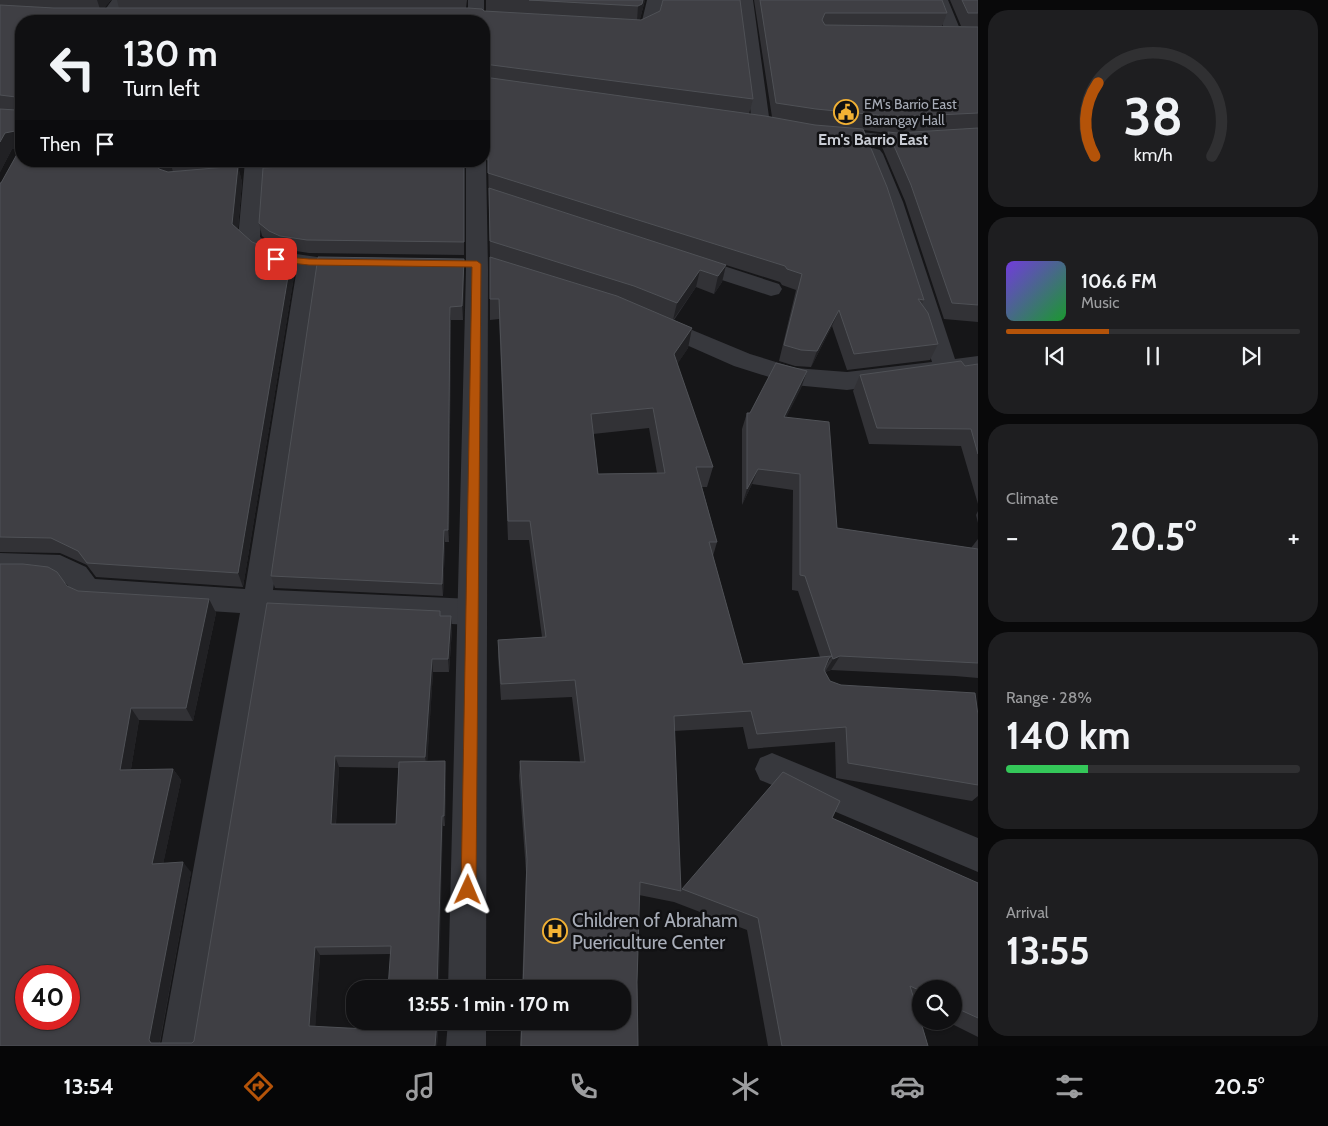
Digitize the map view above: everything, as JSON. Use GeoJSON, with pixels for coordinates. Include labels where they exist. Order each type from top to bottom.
{"type":"FeatureCollection","features":[{"type":"Feature","properties":{"kind":"street"},"geometry":{"type":"LineString","coordinates":[[109,15],[120,0]]}},
{"type":"Feature","properties":{"kind":"street"},"geometry":{"type":"LineString","coordinates":[[476,0],[476,15]]}},
{"type":"Feature","properties":{"kind":"street"},"geometry":{"type":"LineString","coordinates":[[610,26],[639,28],[647,26],[650,23],[655,0]]}},
{"type":"Feature","properties":{"kind":"street"},"geometry":{"type":"LineString","coordinates":[[742,122],[770,126],[745,0]]}},
{"type":"Feature","properties":{"kind":"street"},"geometry":{"type":"LineString","coordinates":[[935,34],[962,34],[940,0]]}},
{"type":"Feature","properties":{"kind":"street"},"geometry":{"type":"LineString","coordinates":[[811,133],[891,141],[978,136]]}},
{"type":"Feature","properties":{"kind":"street"},"geometry":{"type":"LineString","coordinates":[[867,139],[893,202],[946,368]]}},
{"type":"Feature","properties":{"kind":"street"},"geometry":{"type":"LineString","coordinates":[[467,980],[476,266],[486,196],[473,167]]}},
{"type":"Feature","properties":{"kind":"street"},"geometry":{"type":"LineString","coordinates":[[181,1046],[257,602],[319,262],[276,259],[261,252],[249,239],[256,170]]}},
{"type":"Feature","properties":{"kind":"street"},"geometry":{"type":"LineString","coordinates":[[676,258],[770,289]]}},
{"type":"Feature","properties":{"kind":"street"},"geometry":{"type":"LineString","coordinates":[[632,314],[742,360],[794,376],[847,381],[978,364]]}},
{"type":"Feature","properties":{"kind":"street"},"geometry":{"type":"LineString","coordinates":[[0,565],[60,567],[76,575],[87,591],[257,602],[472,612]]}},
{"type":"Feature","properties":{"kind":"street"},"geometry":{"type":"LineString","coordinates":[[772,769],[978,855]]}},
{"type":"Feature","properties":{"kind":"street"},"geometry":{"type":"LineString","coordinates":[[466,1046],[467,1030]]}},
{"type":"Feature","properties":{"kind":"building"},"geometry":{"type":"Polygon","coordinates":[[[529,0],[643,0],[642,4],[638,6],[529,0]]]}},
{"type":"Feature","properties":{"kind":"building"},"geometry":{"type":"Polygon","coordinates":[[[663,0],[740,0],[753,99],[490,65],[490,15],[15,15],[15,97],[0,95],[0,5],[54,8],[468,8],[482,9],[484,11],[641,20],[660,11],[663,0]]]}},
{"type":"Feature","properties":{"kind":"building"},"geometry":{"type":"Polygon","coordinates":[[[760,0],[942,0],[947,13],[825,13],[822,20],[825,25],[978,27],[978,113],[897,117],[776,103],[760,0]]]}},
{"type":"Feature","properties":{"kind":"building"},"geometry":{"type":"Polygon","coordinates":[[[962,0],[978,0],[978,13],[968,13],[962,0]]]}},
{"type":"Feature","properties":{"kind":"building"},"geometry":{"type":"Polygon","coordinates":[[[490,78],[765,116],[815,125],[863,129],[887,187],[924,300],[918,299],[928,313],[938,344],[854,354],[839,310],[817,351],[801,350],[784,345],[802,274],[787,269],[785,266],[488,173],[488,167],[490,167],[490,78]]]}},
{"type":"Feature","properties":{"kind":"building"},"geometry":{"type":"Polygon","coordinates":[[[0,109],[15,110],[15,131],[5,133],[0,142],[0,109]]]}},
{"type":"Feature","properties":{"kind":"building"},"geometry":{"type":"Polygon","coordinates":[[[978,128],[978,305],[952,303],[911,185],[888,132],[978,128]]]}},
{"type":"Feature","properties":{"kind":"building"},"geometry":{"type":"Polygon","coordinates":[[[15,158],[15,167],[158,167],[168,172],[238,167],[232,224],[252,242],[268,248],[292,253],[238,573],[87,563],[78,551],[51,538],[0,537],[1,183],[15,158]]]}},
{"type":"Feature","properties":{"kind":"building"},"geometry":{"type":"Polygon","coordinates":[[[464,167],[464,242],[307,240],[280,236],[269,231],[259,223],[263,168],[464,167]]]}},
{"type":"Feature","properties":{"kind":"building"},"geometry":{"type":"Polygon","coordinates":[[[489,188],[726,265],[718,276],[700,270],[677,303],[634,286],[490,241],[489,188]]]}},
{"type":"Feature","properties":{"kind":"building"},"geometry":{"type":"Polygon","coordinates":[[[318,257],[464,259],[462,306],[450,307],[448,530],[444,530],[442,584],[271,576],[318,257]]]}},
{"type":"Feature","properties":{"kind":"building"},"geometry":{"type":"Polygon","coordinates":[[[490,257],[617,296],[692,328],[674,354],[713,467],[696,467],[717,542],[709,542],[743,664],[832,656],[829,658],[824,670],[830,681],[841,685],[975,693],[978,715],[978,785],[848,763],[846,727],[757,734],[751,711],[674,716],[681,891],[640,882],[637,982],[638,1046],[521,1046],[522,1030],[631,1030],[631,980],[523,980],[527,859],[520,761],[585,762],[575,680],[501,684],[498,640],[546,637],[530,521],[508,521],[499,299],[490,299],[490,257]],[[653,408],[591,414],[598,474],[665,473],[653,408]]]}},
{"type":"Feature","properties":{"kind":"building"},"geometry":{"type":"Polygon","coordinates":[[[961,361],[965,366],[978,364],[978,454],[971,429],[877,428],[860,375],[961,361]]]}},
{"type":"Feature","properties":{"kind":"building"},"geometry":{"type":"Polygon","coordinates":[[[776,363],[807,371],[784,417],[829,422],[837,528],[978,549],[978,663],[840,656],[833,659],[805,576],[800,575],[800,474],[758,469],[747,489],[747,413],[750,413],[776,363]]]}},
{"type":"Feature","properties":{"kind":"building"},"geometry":{"type":"Polygon","coordinates":[[[0,564],[48,567],[57,572],[67,586],[78,591],[209,599],[186,708],[131,708],[120,770],[173,769],[152,864],[183,862],[149,1040],[151,1043],[192,1043],[194,1041],[267,603],[440,611],[440,616],[451,616],[448,659],[432,659],[425,757],[335,756],[331,824],[396,824],[399,762],[445,761],[437,980],[389,980],[391,946],[315,947],[309,1026],[346,1028],[346,1030],[436,1030],[435,1046],[0,1046],[0,564]]]}},
{"type":"Feature","properties":{"kind":"building"},"geometry":{"type":"Polygon","coordinates":[[[783,772],[840,801],[832,818],[978,883],[978,1018],[962,1011],[962,980],[912,980],[912,987],[910,986],[912,993],[912,1030],[923,1030],[928,1046],[782,1046],[758,918],[682,889],[783,772]]]}},
{"type":"Feature","properties":{"kind":"place","name":"EM's Barrio East Barangay Hall"},"geometry":{"type":"Point","coordinates":[846,112]}},
{"type":"Feature","properties":{"kind":"place","name":"Children of Abraham Puericulture Center"},"geometry":{"type":"Point","coordinates":[555,931]}},
{"type":"Feature","properties":{"kind":"district","name":"Em's Barrio East"},"geometry":{"type":"Point","coordinates":[873,139]}},
{"type":"Feature","properties":{"kind":"route"},"geometry":{"type":"LineString","coordinates":[[276,259],[309,262],[477,264],[468,890]]}}]}
